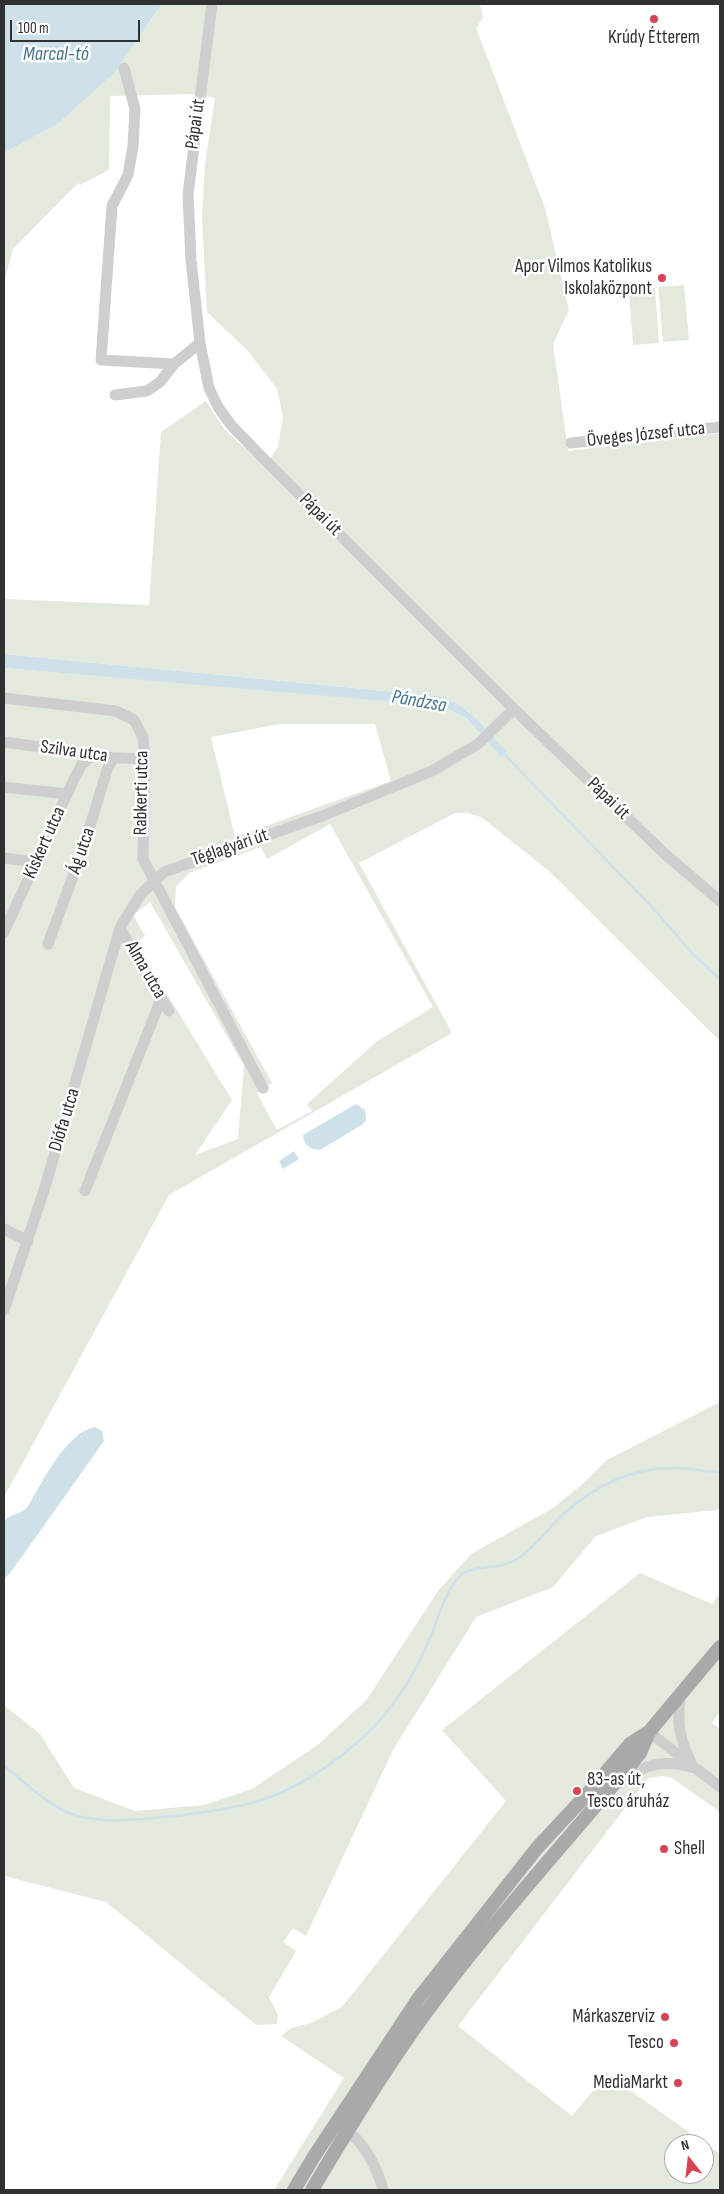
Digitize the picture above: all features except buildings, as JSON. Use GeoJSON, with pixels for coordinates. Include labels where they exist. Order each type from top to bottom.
{"type":"FeatureCollection","features":[{"type":"Feature","properties":{"kind":"main road"},"geometry":{"type":"LineString","coordinates":[[294,2190],[412,2006],[512,1878],[630,1744],[649,1732],[720,1647]]}},
{"type":"Feature","properties":{"kind":"main road"},"geometry":{"type":"LineString","coordinates":[[312,2190],[348,2130],[408,2038],[454,1975],[526,1886],[640,1753],[649,1732]]}},
{"type":"Feature","properties":{"kind":"street","name":"Pápai út"},"geometry":{"type":"LineString","coordinates":[[212,4],[188,194],[191,260],[200,343],[209,388],[218,407],[231,425],[514,709],[666,856],[720,901]]}},
{"type":"Feature","properties":{"kind":"street"},"geometry":{"type":"LineString","coordinates":[[124,68],[135,109],[133,146],[128,175],[112,206],[101,360],[174,364]]}},
{"type":"Feature","properties":{"kind":"street"},"geometry":{"type":"LineString","coordinates":[[114,395],[147,391],[160,382],[174,364],[200,343]]}},
{"type":"Feature","properties":{"kind":"street","name":"Öveges József utca"},"geometry":{"type":"LineString","coordinates":[[571,443],[720,427]]}},
{"type":"Feature","properties":{"kind":"street","name":"Rabkerti utca"},"geometry":{"type":"LineString","coordinates":[[4,698],[116,711],[126,714],[139,727],[145,759],[145,805],[141,847],[143,859],[153,881]]}},
{"type":"Feature","properties":{"kind":"street","name":"Téglagyári út"},"geometry":{"type":"LineString","coordinates":[[153,881],[176,867],[322,816],[432,771],[478,744],[514,709]]}},
{"type":"Feature","properties":{"kind":"street","name":"Szilva utca"},"geometry":{"type":"LineString","coordinates":[[4,742],[71,751],[91,757],[145,759]]}},
{"type":"Feature","properties":{"kind":"street","name":"Kiskert utca"},"geometry":{"type":"LineString","coordinates":[[4,930],[82,764],[91,757]]}},
{"type":"Feature","properties":{"kind":"street","name":"Ág utca"},"geometry":{"type":"LineString","coordinates":[[48,944],[83,849],[108,767],[114,758]]}},
{"type":"Feature","properties":{"kind":"street"},"geometry":{"type":"LineString","coordinates":[[4,787],[67,794]]}},
{"type":"Feature","properties":{"kind":"street"},"geometry":{"type":"LineString","coordinates":[[4,858],[37,862]]}},
{"type":"Feature","properties":{"kind":"street"},"geometry":{"type":"LineString","coordinates":[[120,928],[130,908],[153,881],[263,1088]]}},
{"type":"Feature","properties":{"kind":"street","name":"Alma utca"},"geometry":{"type":"LineString","coordinates":[[120,928],[169,1011]]}},
{"type":"Feature","properties":{"kind":"street","name":"Diófa utca"},"geometry":{"type":"LineString","coordinates":[[4,1310],[28,1241],[120,928]]}},
{"type":"Feature","properties":{"kind":"street"},"geometry":{"type":"LineString","coordinates":[[85,1191],[162,999]]}},
{"type":"Feature","properties":{"kind":"street"},"geometry":{"type":"LineString","coordinates":[[4,1229],[28,1241]]}},
{"type":"Feature","properties":{"kind":"street"},"geometry":{"type":"LineString","coordinates":[[680,1696],[677,1720],[680,1738],[694,1768]]}},
{"type":"Feature","properties":{"kind":"street"},"geometry":{"type":"LineString","coordinates":[[649,1732],[720,1787]]}},
{"type":"Feature","properties":{"kind":"street"},"geometry":{"type":"LineString","coordinates":[[603,1798],[629,1775],[649,1765],[674,1762],[694,1768]]}},
{"type":"Feature","properties":{"kind":"street"},"geometry":{"type":"LineString","coordinates":[[337,2122],[348,2130],[370,2157],[378,2171],[384,2190]]}},
{"type":"Feature","properties":{"kind":"shaded area"},"geometry":{"type":"Polygon","coordinates":[[[162,4],[480,4],[483,18],[476,28],[545,208],[569,310],[553,344],[568,451],[720,433],[720,1041],[549,871],[481,817],[467,813],[455,813],[359,863],[452,1033],[169,1195],[4,1497],[4,668],[427,703],[452,710],[461,715],[502,756],[507,752],[468,711],[437,696],[4,654],[4,599],[149,605],[161,432],[206,401],[224,429],[265,466],[278,447],[283,416],[277,389],[248,351],[207,312],[202,218],[205,164],[215,98],[196,94],[110,96],[109,170],[80,185],[78,183],[13,249],[4,283],[4,153],[56,125],[152,19],[162,4]],[[280,724],[211,737],[235,837],[391,781],[375,724],[280,724]],[[330,824],[267,859],[261,847],[189,873],[176,887],[175,907],[272,1083],[257,1093],[277,1130],[312,1111],[307,1104],[376,1042],[433,1007],[330,824]],[[150,902],[133,915],[145,936],[136,943],[232,1100],[195,1155],[238,1139],[244,1066],[150,902]]]}},
{"type":"Feature","properties":{"kind":"shaded area"},"geometry":{"type":"Polygon","coordinates":[[[684,285],[689,340],[663,342],[658,287],[684,285]]]}},
{"type":"Feature","properties":{"kind":"shaded area"},"geometry":{"type":"Polygon","coordinates":[[[655,288],[659,343],[633,345],[629,290],[655,288]]]}},
{"type":"Feature","properties":{"kind":"shaded area"},"geometry":{"type":"Polygon","coordinates":[[[720,1402],[720,1508],[717,1510],[647,1517],[596,1536],[553,1587],[476,1617],[393,1750],[306,1936],[293,1928],[283,1942],[296,1951],[269,1997],[278,2015],[277,2024],[256,2025],[106,1902],[4,1876],[4,1705],[40,1734],[74,1788],[135,1811],[204,1805],[252,1789],[319,1744],[367,1699],[438,1591],[471,1554],[553,1508],[586,1481],[607,1460],[720,1402]]]}},
{"type":"Feature","properties":{"kind":"shaded area"},"geometry":{"type":"Polygon","coordinates":[[[640,1573],[712,1604],[720,1593],[720,1711],[712,1723],[720,1729],[720,1812],[672,1778],[663,1776],[648,1778],[458,2026],[572,2116],[607,2074],[692,2134],[664,2134],[664,2184],[714,2184],[714,2150],[720,2154],[720,2190],[274,2190],[344,2078],[281,2036],[291,2028],[311,2023],[342,2007],[506,1801],[442,1730],[640,1573]]]}},
{"type":"Feature","properties":{"kind":"water","name":"Marcal-tó"},"geometry":{"type":"Polygon","coordinates":[[[4,4],[162,4],[113,74],[56,125],[4,153],[4,4]]]}},
{"type":"Feature","properties":{"kind":"water"},"geometry":{"type":"Polygon","coordinates":[[[4,654],[437,696],[458,705],[476,718],[507,752],[502,757],[467,719],[443,706],[4,668],[4,654]]]}},
{"type":"Feature","properties":{"kind":"water"},"geometry":{"type":"Polygon","coordinates":[[[356,1104],[365,1110],[366,1120],[363,1124],[320,1150],[311,1148],[306,1144],[303,1135],[356,1104]]]}},
{"type":"Feature","properties":{"kind":"water"},"geometry":{"type":"Polygon","coordinates":[[[294,1151],[299,1159],[283,1169],[279,1161],[294,1151]]]}},
{"type":"Feature","properties":{"kind":"water"},"geometry":{"type":"Polygon","coordinates":[[[95,1427],[102,1431],[104,1441],[11,1572],[4,1579],[4,1521],[27,1508],[55,1460],[64,1449],[84,1431],[95,1427]]]}},
{"type":"Feature","properties":{"kind":"waterway","name":"Pándzsa"},"geometry":{"type":"LineString","coordinates":[[503,753],[650,905],[694,955],[720,979]]}},
{"type":"Feature","properties":{"kind":"waterway"},"geometry":{"type":"LineString","coordinates":[[4,1766],[36,1793],[54,1805],[72,1814],[94,1819],[130,1820],[186,1815],[252,1803],[270,1797],[307,1779],[343,1755],[386,1713],[419,1663],[449,1591],[459,1577],[472,1570],[503,1565],[517,1559],[529,1550],[573,1506],[586,1496],[614,1481],[644,1471],[660,1469],[682,1468],[720,1472]]}},
{"type":"Feature","properties":{"kind":"place","name":"Krúdy Étterem"},"geometry":{"type":"Point","coordinates":[654,19]}},
{"type":"Feature","properties":{"kind":"place","name":"Apor Vilmos Katolikus Iskolaközpont"},"geometry":{"type":"Point","coordinates":[662,278]}},
{"type":"Feature","properties":{"kind":"place","name":"83-as út, Tesco áruház"},"geometry":{"type":"Point","coordinates":[577,1791]}},
{"type":"Feature","properties":{"kind":"place","name":"Shell"},"geometry":{"type":"Point","coordinates":[664,1849]}},
{"type":"Feature","properties":{"kind":"place","name":"Márkaszerviz"},"geometry":{"type":"Point","coordinates":[665,2017]}},
{"type":"Feature","properties":{"kind":"place","name":"Tesco"},"geometry":{"type":"Point","coordinates":[674,2043]}},
{"type":"Feature","properties":{"kind":"place","name":"MediaMarkt"},"geometry":{"type":"Point","coordinates":[678,2083]}}]}
